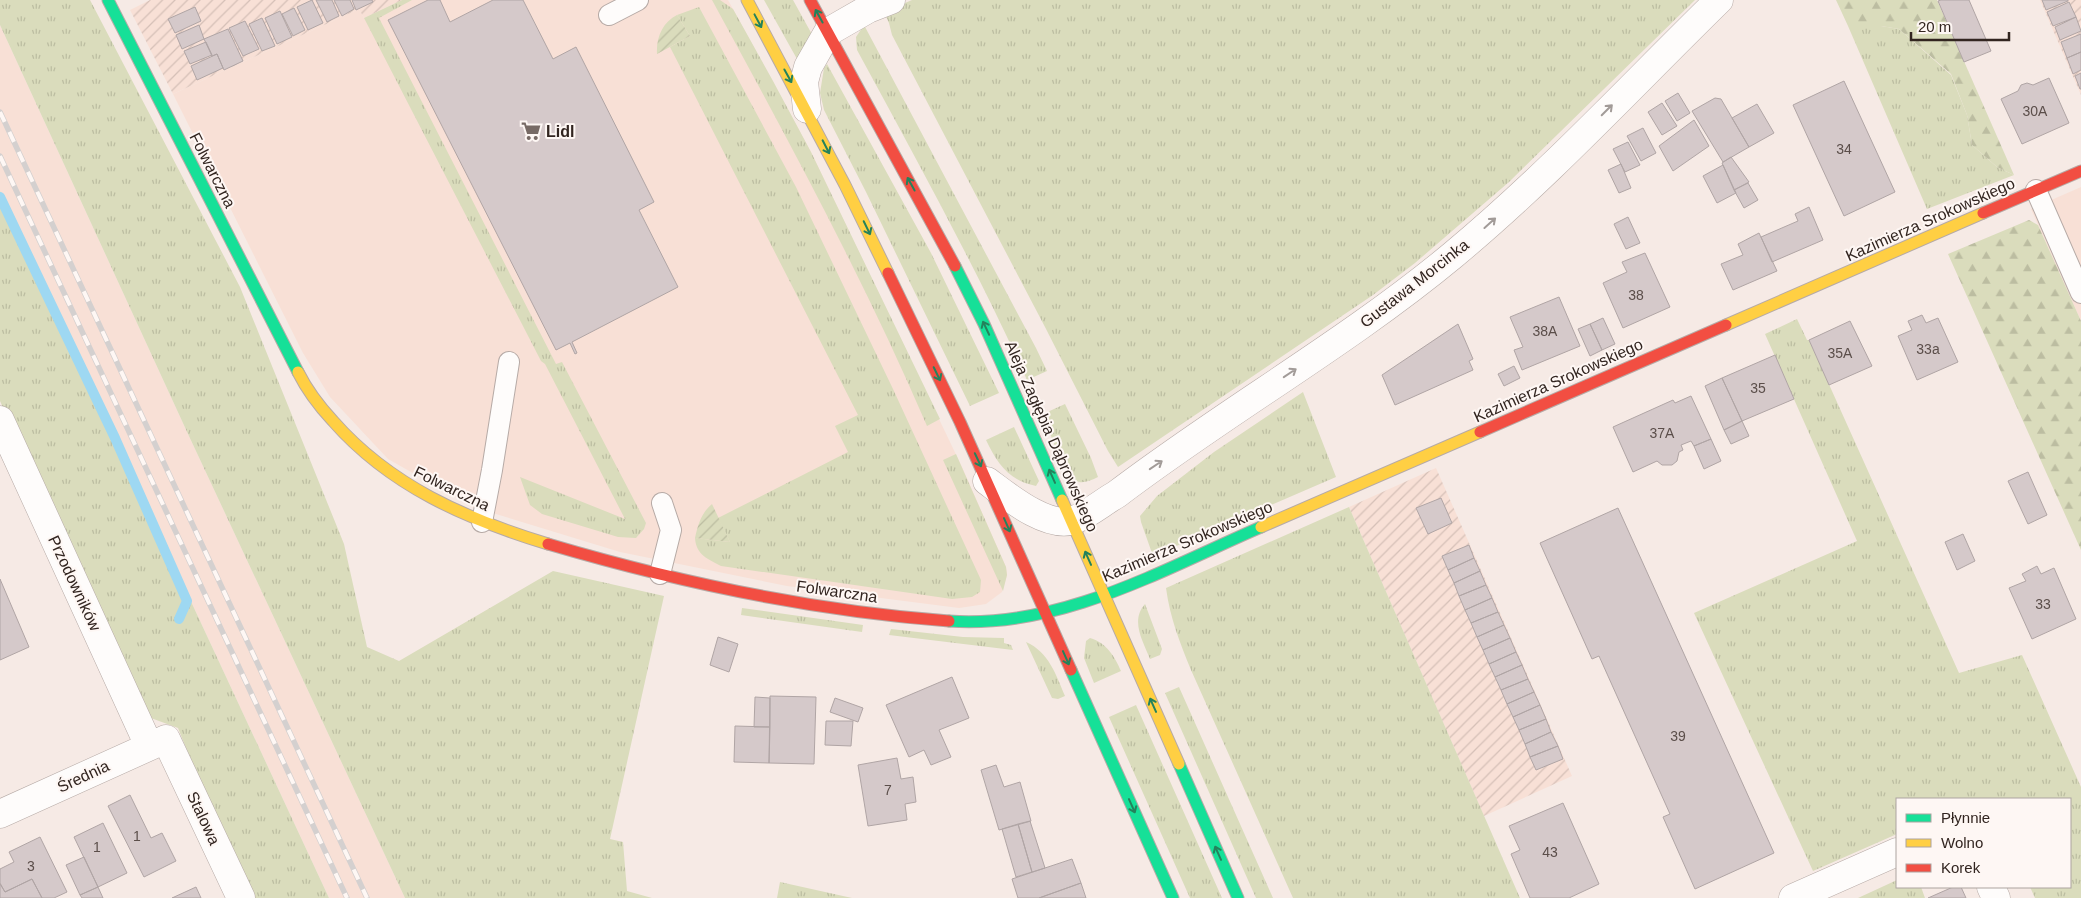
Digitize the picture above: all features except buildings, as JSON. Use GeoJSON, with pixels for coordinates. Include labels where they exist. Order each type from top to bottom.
{"type":"FeatureCollection","features":[{"type":"Feature","properties":{"kind":"street","name":"Folwarczna"},"geometry":{"type":"LineString","coordinates":[[108,0],[304,385],[322,410],[356,447],[414,490],[482,522],[618,564],[775,599],[920,619],[988,622],[1046,613]]}},
{"type":"Feature","properties":{"kind":"street"},"geometry":{"type":"LineString","coordinates":[[747,0],[880,255],[987,480],[1173,898]]}},
{"type":"Feature","properties":{"kind":"street","name":"Aleja Zagłębia Dąbrowskiego"},"geometry":{"type":"LineString","coordinates":[[810,0],[958,272],[1025,414],[1238,898]]}},
{"type":"Feature","properties":{"kind":"street","name":"Gustawa Morcinka"},"geometry":{"type":"LineString","coordinates":[[1072,521],[1117,494],[1382,310],[1452,255],[1537,180],[1719,0]]}},
{"type":"Feature","properties":{"kind":"street"},"geometry":{"type":"LineString","coordinates":[[806,110],[804,82],[808,67],[828,32],[879,5]]}},
{"type":"Feature","properties":{"kind":"street","name":"Kazimierza Srokowskiego"},"geometry":{"type":"LineString","coordinates":[[1046,613],[1104,595],[2081,171]]}},
{"type":"Feature","properties":{"kind":"street","name":"Przodowników"},"geometry":{"type":"LineString","coordinates":[[0,420],[158,742]]}},
{"type":"Feature","properties":{"kind":"street"},"geometry":{"type":"LineString","coordinates":[[987,480],[1028,510],[1056,520],[1072,521]]}},
{"type":"Feature","properties":{"kind":"street","name":"Średnia"},"geometry":{"type":"LineString","coordinates":[[0,814],[158,742]]}},
{"type":"Feature","properties":{"kind":"street","name":"Stalowa"},"geometry":{"type":"LineString","coordinates":[[158,742],[241,898]]}},
{"type":"Feature","properties":{"kind":"street"},"geometry":{"type":"LineString","coordinates":[[1793,898],[1896,852]]}},
{"type":"Feature","properties":{"kind":"lane"},"geometry":{"type":"LineString","coordinates":[[609,15],[638,0]]}},
{"type":"Feature","properties":{"kind":"lane"},"geometry":{"type":"LineString","coordinates":[[2036,190],[2081,293]]}},
{"type":"Feature","properties":{"kind":"lane"},"geometry":{"type":"LineString","coordinates":[[482,522],[509,362]]}},
{"type":"Feature","properties":{"kind":"lane"},"geometry":{"type":"LineString","coordinates":[[660,574],[671,530],[662,503]]}},
{"type":"Feature","properties":{"kind":"shaded area"},"geometry":{"type":"Polygon","coordinates":[[[150,0],[402,0],[364,18],[359,9],[173,94],[130,10],[150,0]]]}},
{"type":"Feature","properties":{"kind":"shaded area"},"geometry":{"type":"Polygon","coordinates":[[[402,0],[728,0],[811,152],[962,467],[1006,567],[1007,575],[1002,592],[986,604],[959,608],[787,586],[620,552],[473,507],[388,459],[330,397],[303,353],[173,94],[359,9],[364,18],[402,0]]]}},
{"type":"Feature","properties":{"kind":"shaded area"},"geometry":{"type":"Polygon","coordinates":[[[2040,0],[2081,0],[2081,95],[2040,0]]]}},
{"type":"Feature","properties":{"kind":"shaded area"},"geometry":{"type":"Polygon","coordinates":[[[0,25],[188,434],[405,898],[329,898],[0,191],[0,25]]]}},
{"type":"Feature","properties":{"kind":"shaded area"},"geometry":{"type":"Polygon","coordinates":[[[2081,187],[2081,321],[2031,209],[2081,187]]]}},
{"type":"Feature","properties":{"kind":"shaded area"},"geometry":{"type":"Polygon","coordinates":[[[1436,468],[1572,776],[1484,816],[1349,507],[1436,468]]]}},
{"type":"Feature","properties":{"kind":"green space"},"geometry":{"type":"Polygon","coordinates":[[[0,0],[90,0],[240,287],[344,544],[367,647],[399,661],[553,571],[664,596],[610,839],[623,842],[627,891],[652,898],[405,898],[188,434],[0,25],[0,0]]]}},
{"type":"Feature","properties":{"kind":"green space"},"geometry":{"type":"Polygon","coordinates":[[[402,0],[412,0],[379,18],[556,364],[562,362],[646,523],[644,529],[636,538],[618,537],[542,514],[530,505],[520,477],[625,519],[364,18],[402,0]]]}},
{"type":"Feature","properties":{"kind":"green space"},"geometry":{"type":"Polygon","coordinates":[[[712,0],[720,0],[733,9],[811,152],[940,419],[927,426],[878,317],[797,158],[712,0]]]}},
{"type":"Feature","properties":{"kind":"green space"},"geometry":{"type":"Polygon","coordinates":[[[764,0],[793,0],[814,38],[797,59],[764,0]]]}},
{"type":"Feature","properties":{"kind":"green space"},"geometry":{"type":"Polygon","coordinates":[[[912,0],[1695,0],[1509,182],[1415,263],[1373,295],[1118,467],[892,35],[884,12],[912,0]]]}},
{"type":"Feature","properties":{"kind":"green space"},"geometry":{"type":"Polygon","coordinates":[[[1836,0],[1937,0],[2014,175],[1997,167],[1972,145],[1967,115],[1951,74],[1899,29],[1881,26],[1848,26],[1836,0]]]}},
{"type":"Feature","properties":{"kind":"green space"},"geometry":{"type":"Polygon","coordinates":[[[699,7],[796,187],[893,389],[981,580],[980,592],[972,597],[952,599],[721,566],[704,556],[698,549],[695,538],[730,542],[718,518],[848,452],[835,426],[858,415],[670,47],[690,36],[677,15],[699,7]]]}},
{"type":"Feature","properties":{"kind":"green space"},"geometry":{"type":"Polygon","coordinates":[[[677,15],[690,36],[657,54],[661,31],[677,15]]]}},
{"type":"Feature","properties":{"kind":"green space"},"geometry":{"type":"Polygon","coordinates":[[[864,25],[1047,371],[1027,380],[966,255],[857,50],[856,37],[864,25]]]}},
{"type":"Feature","properties":{"kind":"green space"},"geometry":{"type":"Polygon","coordinates":[[[1848,26],[1881,26],[1899,29],[1951,75],[1967,115],[1972,145],[1997,167],[2014,175],[1927,209],[1848,26]]]}},
{"type":"Feature","properties":{"kind":"green space"},"geometry":{"type":"Polygon","coordinates":[[[827,64],[931,253],[999,393],[970,406],[824,110],[820,93],[824,68],[827,64]]]}},
{"type":"Feature","properties":{"kind":"green space"},"geometry":{"type":"Polygon","coordinates":[[[0,191],[329,898],[254,898],[222,838],[178,728],[140,714],[0,401],[0,191]]]}},
{"type":"Feature","properties":{"kind":"green space"},"geometry":{"type":"Polygon","coordinates":[[[2029,220],[2038,225],[2081,321],[2081,550],[1948,254],[2029,220]]]}},
{"type":"Feature","properties":{"kind":"green space"},"geometry":{"type":"Polygon","coordinates":[[[1797,319],[1807,340],[1809,340],[1959,673],[2022,655],[2081,787],[2081,898],[2035,898],[2030,888],[2071,888],[2071,798],[1896,798],[1896,834],[1813,871],[1694,613],[1857,541],[1765,334],[1797,319]]]}},
{"type":"Feature","properties":{"kind":"green space"},"geometry":{"type":"Polygon","coordinates":[[[1303,392],[1336,477],[1153,556],[1140,516],[1157,496],[1214,452],[1303,392]]]}},
{"type":"Feature","properties":{"kind":"green space"},"geometry":{"type":"Polygon","coordinates":[[[1065,404],[1098,477],[1088,481],[1079,482],[1068,472],[1043,414],[1065,404]]]}},
{"type":"Feature","properties":{"kind":"green space"},"geometry":{"type":"Polygon","coordinates":[[[1014,427],[1039,481],[1036,486],[1018,480],[1005,470],[986,440],[1014,427]]]}},
{"type":"Feature","properties":{"kind":"green space"},"geometry":{"type":"Polygon","coordinates":[[[956,454],[1006,567],[1007,575],[1003,591],[943,460],[956,454]]]}},
{"type":"Feature","properties":{"kind":"green space"},"geometry":{"type":"Polygon","coordinates":[[[712,504],[730,542],[695,538],[703,515],[712,504]]]}},
{"type":"Feature","properties":{"kind":"green space"},"geometry":{"type":"Polygon","coordinates":[[[1349,507],[1520,898],[1293,898],[1191,670],[1179,640],[1166,588],[1349,507]]]}},
{"type":"Feature","properties":{"kind":"green space"},"geometry":{"type":"Polygon","coordinates":[[[1145,604],[1162,649],[1160,655],[1150,659],[1141,638],[1138,624],[1138,617],[1145,604]]]}},
{"type":"Feature","properties":{"kind":"green space"},"geometry":{"type":"Polygon","coordinates":[[[742,608],[863,625],[862,632],[741,615],[742,608]]]}},
{"type":"Feature","properties":{"kind":"green space"},"geometry":{"type":"Polygon","coordinates":[[[891,629],[963,637],[1004,638],[1004,643],[1011,645],[1013,650],[889,635],[891,629]]]}},
{"type":"Feature","properties":{"kind":"green space"},"geometry":{"type":"Polygon","coordinates":[[[1090,638],[1101,643],[1110,651],[1121,671],[1094,683],[1084,658],[1086,641],[1090,638]]]}},
{"type":"Feature","properties":{"kind":"green space"},"geometry":{"type":"Polygon","coordinates":[[[1026,642],[1034,646],[1046,658],[1055,672],[1065,696],[1058,699],[1052,698],[1026,642]]]}},
{"type":"Feature","properties":{"kind":"green space"},"geometry":{"type":"Polygon","coordinates":[[[1179,687],[1273,898],[1256,898],[1165,693],[1179,687]]]}},
{"type":"Feature","properties":{"kind":"green space"},"geometry":{"type":"Polygon","coordinates":[[[1136,705],[1222,898],[1190,898],[1109,717],[1136,705]]]}},
{"type":"Feature","properties":{"kind":"green space"},"geometry":{"type":"Polygon","coordinates":[[[1896,880],[1896,888],[1921,888],[1925,898],[1858,898],[1896,880]]]}},
{"type":"Feature","properties":{"kind":"green space"},"geometry":{"type":"Polygon","coordinates":[[[780,882],[852,898],[777,898],[780,882]]]}},
{"type":"Feature","properties":{"kind":"waterway"},"geometry":{"type":"LineString","coordinates":[[0,197],[115,438],[187,601],[179,619]]}},
{"type":"Feature","properties":{"kind":"railway"},"geometry":{"type":"LineString","coordinates":[[0,112],[367,898]]}},
{"type":"Feature","properties":{"kind":"railway"},"geometry":{"type":"LineString","coordinates":[[0,156],[347,898]]}},
{"type":"Feature","properties":{"kind":"traffic: fast"},"geometry":{"type":"LineString","coordinates":[[108,0],[298,372]]}},
{"type":"Feature","properties":{"kind":"traffic: fast"},"geometry":{"type":"LineString","coordinates":[[955,266],[984,324],[1062,500]]}},
{"type":"Feature","properties":{"kind":"traffic: fast"},"geometry":{"type":"LineString","coordinates":[[949,621],[990,621],[1031,616],[1070,606],[1148,578],[1261,527]]}},
{"type":"Feature","properties":{"kind":"traffic: fast"},"geometry":{"type":"LineString","coordinates":[[1071,670],[1173,898]]}},
{"type":"Feature","properties":{"kind":"traffic: fast"},"geometry":{"type":"LineString","coordinates":[[1179,764],[1238,898]]}},
{"type":"Feature","properties":{"kind":"traffic: slow"},"geometry":{"type":"LineString","coordinates":[[747,0],[845,185],[888,273]]}},
{"type":"Feature","properties":{"kind":"traffic: slow"},"geometry":{"type":"LineString","coordinates":[[1726,325],[1983,213]]}},
{"type":"Feature","properties":{"kind":"traffic: slow"},"geometry":{"type":"LineString","coordinates":[[298,372],[323,410],[355,444],[404,482],[431,498],[459,511],[548,544]]}},
{"type":"Feature","properties":{"kind":"traffic: slow"},"geometry":{"type":"LineString","coordinates":[[1261,527],[1480,432]]}},
{"type":"Feature","properties":{"kind":"traffic: slow"},"geometry":{"type":"LineString","coordinates":[[1062,500],[1179,764]]}},
{"type":"Feature","properties":{"kind":"traffic: jam"},"geometry":{"type":"LineString","coordinates":[[810,0],[955,266]]}},
{"type":"Feature","properties":{"kind":"traffic: jam"},"geometry":{"type":"LineString","coordinates":[[1983,213],[2081,171]]}},
{"type":"Feature","properties":{"kind":"traffic: jam"},"geometry":{"type":"LineString","coordinates":[[888,273],[960,422],[1071,670]]}},
{"type":"Feature","properties":{"kind":"traffic: jam"},"geometry":{"type":"LineString","coordinates":[[1480,432],[1726,325]]}},
{"type":"Feature","properties":{"kind":"traffic: jam"},"geometry":{"type":"LineString","coordinates":[[548,544],[646,571],[746,593],[848,610],[949,621]]}},
{"type":"Feature","properties":{"kind":"place","name":"Lidl"},"geometry":{"type":"Point","coordinates":[531,131]}}]}
